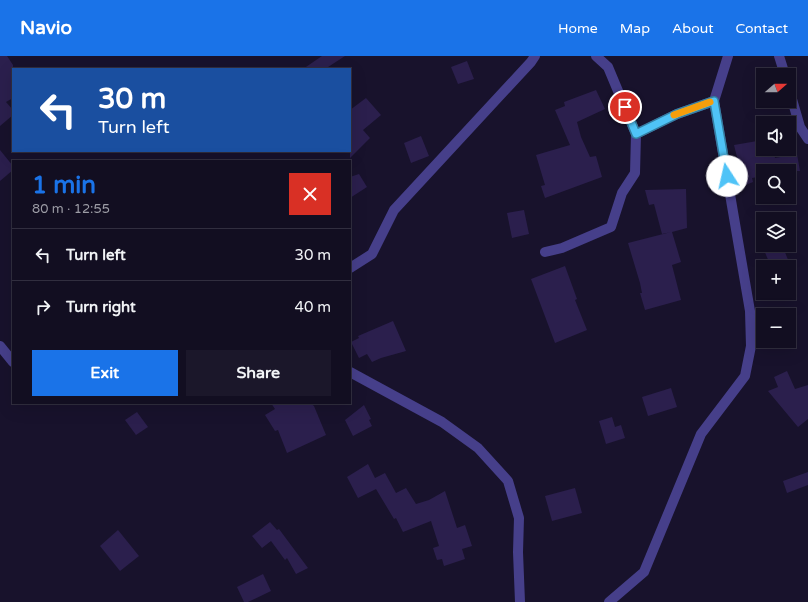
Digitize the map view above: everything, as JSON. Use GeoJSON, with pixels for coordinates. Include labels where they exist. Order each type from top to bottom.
{"type":"FeatureCollection","features":[{"type":"Feature","properties":{"kind":"street"},"geometry":{"type":"LineString","coordinates":[[351,267],[372,254],[394,210],[535,56]]}},
{"type":"Feature","properties":{"kind":"street"},"geometry":{"type":"LineString","coordinates":[[545,252],[562,248],[610,227],[622,193],[635,173],[636,134],[608,67],[596,56]]}},
{"type":"Feature","properties":{"kind":"street"},"geometry":{"type":"LineString","coordinates":[[609,602],[644,572],[701,434],[746,376],[751,346],[750,311],[714,101],[728,56]]}},
{"type":"Feature","properties":{"kind":"street"},"geometry":{"type":"LineString","coordinates":[[779,56],[783,68]]}},
{"type":"Feature","properties":{"kind":"street"},"geometry":{"type":"LineString","coordinates":[[636,134],[677,114],[714,101]]}},
{"type":"Feature","properties":{"kind":"street"},"geometry":{"type":"LineString","coordinates":[[794,108],[800,127],[808,139]]}},
{"type":"Feature","properties":{"kind":"street"},"geometry":{"type":"LineString","coordinates":[[0,346],[12,361]]}},
{"type":"Feature","properties":{"kind":"street"},"geometry":{"type":"LineString","coordinates":[[351,373],[442,422],[478,448],[508,480],[519,518],[518,552],[520,602]]}},
{"type":"Feature","properties":{"kind":"building"},"geometry":{"type":"Polygon","coordinates":[[[0,56],[7,56],[13,65],[12,99],[6,102],[12,109],[12,116],[0,126],[0,56]]]}},
{"type":"Feature","properties":{"kind":"building"},"geometry":{"type":"Polygon","coordinates":[[[322,56],[345,56],[327,68],[304,68],[322,56]]]}},
{"type":"Feature","properties":{"kind":"building"},"geometry":{"type":"Polygon","coordinates":[[[467,61],[474,79],[458,84],[451,67],[467,61]]]}},
{"type":"Feature","properties":{"kind":"building"},"geometry":{"type":"Polygon","coordinates":[[[596,90],[605,109],[577,122],[581,137],[590,157],[596,156],[602,177],[545,198],[541,186],[545,185],[536,155],[570,145],[555,110],[565,106],[564,102],[596,90]]]}},
{"type":"Feature","properties":{"kind":"building"},"geometry":{"type":"Polygon","coordinates":[[[366,98],[381,115],[363,130],[370,138],[350,158],[351,152],[351,109],[366,98]]]}},
{"type":"Feature","properties":{"kind":"building"},"geometry":{"type":"Polygon","coordinates":[[[421,136],[429,156],[411,163],[404,143],[421,136]]]}},
{"type":"Feature","properties":{"kind":"building"},"geometry":{"type":"Polygon","coordinates":[[[756,141],[756,156],[775,156],[775,158],[796,156],[797,154],[800,171],[796,171],[796,164],[756,164],[756,177],[752,178],[753,182],[741,187],[734,166],[739,165],[734,145],[756,141]]]}},
{"type":"Feature","properties":{"kind":"building"},"geometry":{"type":"Polygon","coordinates":[[[0,150],[12,165],[12,171],[0,181],[0,150]]]}},
{"type":"Feature","properties":{"kind":"building"},"geometry":{"type":"Polygon","coordinates":[[[359,174],[367,187],[351,197],[351,177],[359,174]]]}},
{"type":"Feature","properties":{"kind":"building"},"geometry":{"type":"Polygon","coordinates":[[[686,189],[687,228],[672,232],[681,262],[672,265],[681,300],[645,310],[640,293],[642,293],[640,283],[628,243],[671,232],[662,234],[654,204],[649,205],[645,190],[686,189]]]}},
{"type":"Feature","properties":{"kind":"building"},"geometry":{"type":"Polygon","coordinates":[[[524,210],[529,234],[512,238],[507,213],[524,210]]]}},
{"type":"Feature","properties":{"kind":"building"},"geometry":{"type":"Polygon","coordinates":[[[765,252],[785,252],[788,260],[768,260],[765,252]]]}},
{"type":"Feature","properties":{"kind":"building"},"geometry":{"type":"Polygon","coordinates":[[[565,266],[577,299],[575,300],[587,330],[555,343],[531,279],[565,266]]]}},
{"type":"Feature","properties":{"kind":"building"},"geometry":{"type":"Polygon","coordinates":[[[393,321],[406,351],[372,362],[367,354],[359,358],[351,342],[359,338],[358,336],[393,321]]]}},
{"type":"Feature","properties":{"kind":"building"},"geometry":{"type":"Polygon","coordinates":[[[787,371],[795,389],[808,385],[808,419],[798,427],[768,391],[778,387],[774,377],[787,371]]]}},
{"type":"Feature","properties":{"kind":"building"},"geometry":{"type":"Polygon","coordinates":[[[671,388],[677,407],[648,416],[642,397],[671,388]]]}},
{"type":"Feature","properties":{"kind":"building"},"geometry":{"type":"Polygon","coordinates":[[[272,404],[311,404],[314,406],[326,435],[287,453],[278,430],[275,431],[265,415],[275,409],[272,404]]]}},
{"type":"Feature","properties":{"kind":"building"},"geometry":{"type":"Polygon","coordinates":[[[364,405],[371,419],[369,420],[372,426],[353,436],[345,420],[364,405]]]}},
{"type":"Feature","properties":{"kind":"building"},"geometry":{"type":"Polygon","coordinates":[[[137,412],[148,427],[136,435],[125,420],[137,412]]]}},
{"type":"Feature","properties":{"kind":"building"},"geometry":{"type":"Polygon","coordinates":[[[612,417],[615,427],[621,425],[625,438],[606,444],[599,421],[612,417]]]}},
{"type":"Feature","properties":{"kind":"building"},"geometry":{"type":"Polygon","coordinates":[[[368,464],[375,478],[385,473],[396,493],[406,488],[416,504],[429,500],[445,491],[457,528],[465,525],[472,546],[462,549],[465,559],[444,566],[442,559],[437,560],[433,548],[439,546],[431,521],[403,532],[396,518],[394,519],[376,489],[358,498],[347,477],[368,464]]]}},
{"type":"Feature","properties":{"kind":"building"},"geometry":{"type":"Polygon","coordinates":[[[808,472],[808,485],[787,493],[783,481],[808,472]]]}},
{"type":"Feature","properties":{"kind":"building"},"geometry":{"type":"Polygon","coordinates":[[[575,488],[582,513],[552,521],[545,496],[575,488]]]}},
{"type":"Feature","properties":{"kind":"building"},"geometry":{"type":"Polygon","coordinates":[[[270,522],[277,530],[279,529],[308,568],[296,574],[287,558],[285,560],[271,541],[262,548],[252,536],[270,522]]]}},
{"type":"Feature","properties":{"kind":"building"},"geometry":{"type":"Polygon","coordinates":[[[118,530],[139,556],[120,571],[100,546],[118,530]]]}},
{"type":"Feature","properties":{"kind":"building"},"geometry":{"type":"Polygon","coordinates":[[[263,574],[271,591],[248,602],[244,602],[237,587],[263,574]]]}},
{"type":"Feature","properties":{"kind":"slow traffic"},"geometry":{"type":"LineString","coordinates":[[674,115],[710,102]]}},
{"type":"Feature","properties":{"kind":"route"},"geometry":{"type":"LineString","coordinates":[[625,107],[636,134],[677,114],[714,101],[727,176]]}}]}
